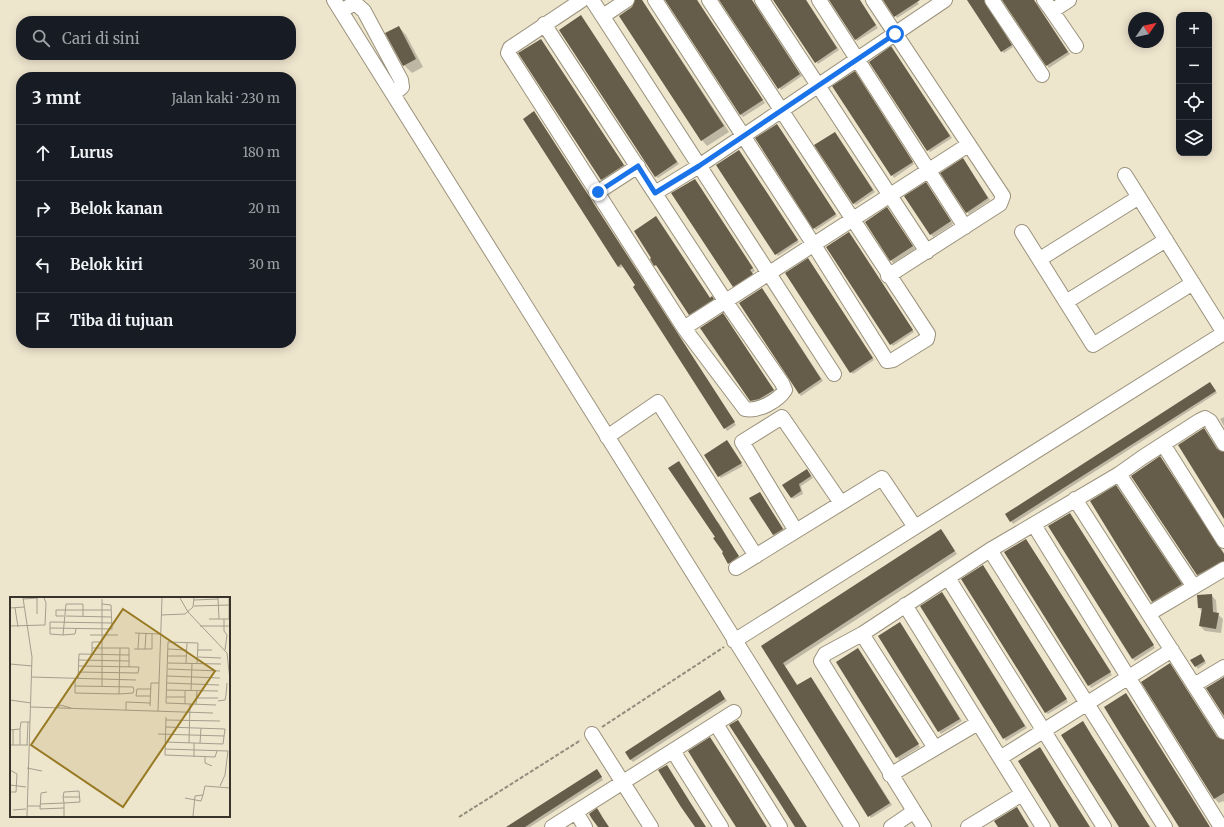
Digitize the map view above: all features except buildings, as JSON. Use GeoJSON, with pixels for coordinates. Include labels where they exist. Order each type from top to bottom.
{"type":"FeatureCollection","features":[{"type":"Feature","properties":{"kind":"street"},"geometry":{"type":"LineString","coordinates":[[544,24],[726,302],[784,387],[782,394],[766,405],[754,410],[745,409],[684,328],[508,53],[510,48],[544,24],[582,0]]}},
{"type":"Feature","properties":{"kind":"street"},"geometry":{"type":"LineString","coordinates":[[592,0],[834,374]]}},
{"type":"Feature","properties":{"kind":"street"},"geometry":{"type":"LineString","coordinates":[[603,16],[627,0]]}},
{"type":"Feature","properties":{"kind":"street"},"geometry":{"type":"LineString","coordinates":[[655,0],[744,136],[887,361],[890,361],[928,337],[709,0]]}},
{"type":"Feature","properties":{"kind":"street"},"geometry":{"type":"LineString","coordinates":[[762,0],[927,252]]}},
{"type":"Feature","properties":{"kind":"street"},"geometry":{"type":"LineString","coordinates":[[819,0],[856,60],[965,227]]}},
{"type":"Feature","properties":{"kind":"street"},"geometry":{"type":"LineString","coordinates":[[873,0],[1000,191],[1004,200],[927,252],[888,276]]}},
{"type":"Feature","properties":{"kind":"street"},"geometry":{"type":"LineString","coordinates":[[992,0],[1042,75]]}},
{"type":"Feature","properties":{"kind":"street"},"geometry":{"type":"LineString","coordinates":[[1069,0],[1048,6],[1076,46]]}},
{"type":"Feature","properties":{"kind":"street"},"geometry":{"type":"LineString","coordinates":[[394,94],[402,87],[401,80],[364,11],[355,3],[337,5],[394,94],[734,641],[852,827]]}},
{"type":"Feature","properties":{"kind":"street"},"geometry":{"type":"LineString","coordinates":[[655,193],[699,166],[895,34],[935,3]]}},
{"type":"Feature","properties":{"kind":"street"},"geometry":{"type":"LineString","coordinates":[[684,328],[968,145]]}},
{"type":"Feature","properties":{"kind":"street"},"geometry":{"type":"LineString","coordinates":[[598,192],[638,166]]}},
{"type":"Feature","properties":{"kind":"street"},"geometry":{"type":"LineString","coordinates":[[734,641],[1224,333],[1125,175]]}},
{"type":"Feature","properties":{"kind":"street"},"geometry":{"type":"LineString","coordinates":[[1040,259],[1139,197]]}},
{"type":"Feature","properties":{"kind":"street"},"geometry":{"type":"LineString","coordinates":[[1022,232],[1093,345],[1193,283]]}},
{"type":"Feature","properties":{"kind":"street"},"geometry":{"type":"LineString","coordinates":[[1066,302],[1166,240]]}},
{"type":"Feature","properties":{"kind":"street"},"geometry":{"type":"LineString","coordinates":[[607,437],[658,402],[756,556]]}},
{"type":"Feature","properties":{"kind":"street"},"geometry":{"type":"LineString","coordinates":[[796,531],[742,442],[782,417],[841,503]]}},
{"type":"Feature","properties":{"kind":"street"},"geometry":{"type":"LineString","coordinates":[[924,827],[890,775],[821,661],[825,654],[862,634],[990,550],[1119,474],[1205,418],[1210,422],[1224,444]]}},
{"type":"Feature","properties":{"kind":"street"},"geometry":{"type":"LineString","coordinates":[[1163,444],[1224,541]]}},
{"type":"Feature","properties":{"kind":"street"},"geometry":{"type":"LineString","coordinates":[[1119,474],[1194,587]]}},
{"type":"Feature","properties":{"kind":"street"},"geometry":{"type":"LineString","coordinates":[[736,568],[882,478],[915,527]]}},
{"type":"Feature","properties":{"kind":"street"},"geometry":{"type":"LineString","coordinates":[[1075,499],[1150,613],[1224,732]]}},
{"type":"Feature","properties":{"kind":"street"},"geometry":{"type":"LineString","coordinates":[[1034,525],[1221,827]]}},
{"type":"Feature","properties":{"kind":"street"},"geometry":{"type":"LineString","coordinates":[[990,550],[1165,827]]}},
{"type":"Feature","properties":{"kind":"street"},"geometry":{"type":"LineString","coordinates":[[1150,613],[1224,569]]}},
{"type":"Feature","properties":{"kind":"street"},"geometry":{"type":"LineString","coordinates":[[948,578],[1104,827]]}},
{"type":"Feature","properties":{"kind":"street"},"geometry":{"type":"LineString","coordinates":[[905,605],[1043,827]]}},
{"type":"Feature","properties":{"kind":"street"},"geometry":{"type":"LineString","coordinates":[[862,634],[935,748]]}},
{"type":"Feature","properties":{"kind":"street"},"geometry":{"type":"LineString","coordinates":[[1000,758],[1172,650]]}},
{"type":"Feature","properties":{"kind":"street"},"geometry":{"type":"LineString","coordinates":[[1194,685],[1224,667]]}},
{"type":"Feature","properties":{"kind":"street"},"geometry":{"type":"LineString","coordinates":[[552,827],[734,712]]}},
{"type":"Feature","properties":{"kind":"street"},"geometry":{"type":"LineString","coordinates":[[890,775],[978,723]]}},
{"type":"Feature","properties":{"kind":"street"},"geometry":{"type":"LineString","coordinates":[[716,724],[780,827]]}},
{"type":"Feature","properties":{"kind":"street"},"geometry":{"type":"LineString","coordinates":[[592,734],[651,827]]}},
{"type":"Feature","properties":{"kind":"street"},"geometry":{"type":"LineString","coordinates":[[673,751],[721,827]]}},
{"type":"Feature","properties":{"kind":"street"},"geometry":{"type":"LineString","coordinates":[[977,825],[1022,794]]}},
{"type":"Feature","properties":{"kind":"street"},"geometry":{"type":"LineString","coordinates":[[576,812],[585,827]]}},
{"type":"Feature","properties":{"kind":"street"},"geometry":{"type":"LineString","coordinates":[[891,827],[913,812]]}},
{"type":"Feature","properties":{"kind":"route"},"geometry":{"type":"LineString","coordinates":[[598,192],[638,166],[655,193],[699,166],[895,34]]}}]}
